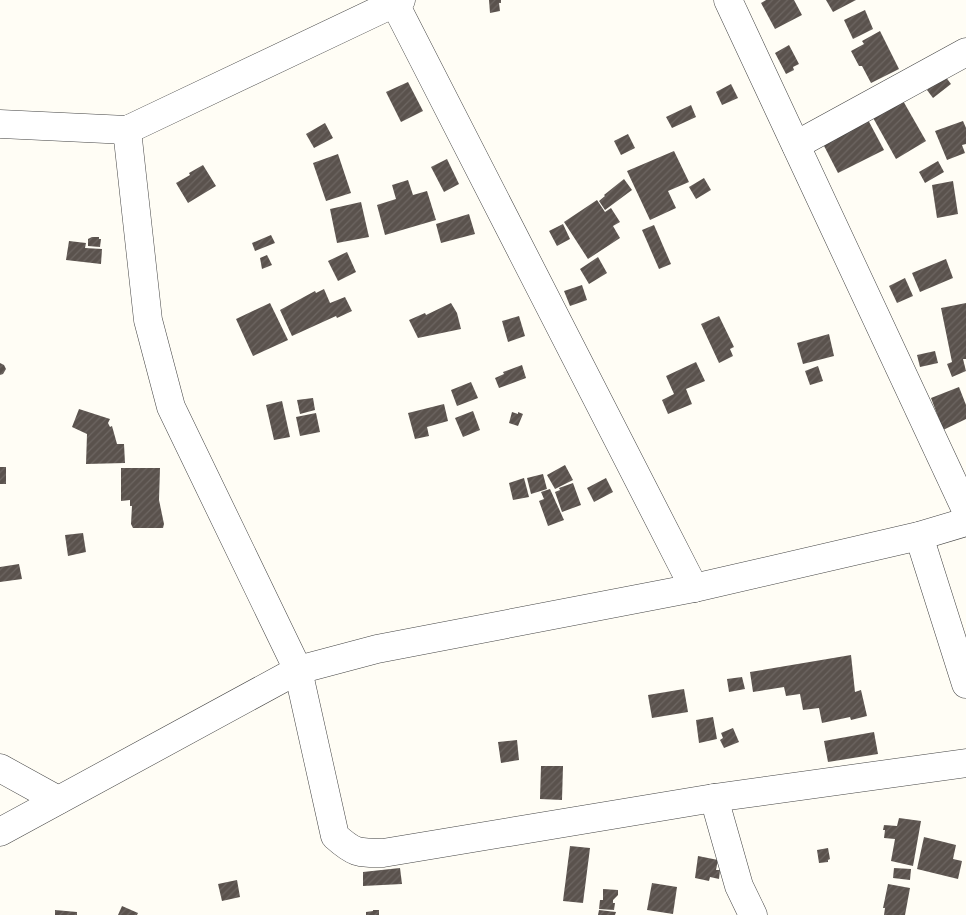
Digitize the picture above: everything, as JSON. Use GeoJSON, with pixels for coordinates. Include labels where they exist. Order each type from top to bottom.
{"type":"FeatureCollection","features":[{"type":"Feature","properties":{"kind":"street"},"geometry":{"type":"LineString","coordinates":[[728,0],[966,510]]}},
{"type":"Feature","properties":{"kind":"street"},"geometry":{"type":"LineString","coordinates":[[0,124],[127,130],[397,1],[694,588]]}},
{"type":"Feature","properties":{"kind":"street"},"geometry":{"type":"LineString","coordinates":[[796,145],[966,52]]}},
{"type":"Feature","properties":{"kind":"street"},"geometry":{"type":"LineString","coordinates":[[127,130],[148,320],[171,407],[298,670],[335,836],[351,850],[366,853],[383,853],[714,798],[966,762]]}},
{"type":"Feature","properties":{"kind":"street"},"geometry":{"type":"LineString","coordinates":[[0,832],[298,670],[377,649],[694,588],[920,536],[966,522]]}},
{"type":"Feature","properties":{"kind":"street"},"geometry":{"type":"LineString","coordinates":[[920,536],[966,684]]}},
{"type":"Feature","properties":{"kind":"street"},"geometry":{"type":"LineString","coordinates":[[0,768],[58,800]]}},
{"type":"Feature","properties":{"kind":"street"},"geometry":{"type":"LineString","coordinates":[[714,798],[739,886],[753,915]]}},
{"type":"Feature","properties":{"kind":"building"},"geometry":{"type":"Polygon","coordinates":[[[489,0],[501,0],[501,3],[499,3],[500,11],[490,13],[489,0]]]}},
{"type":"Feature","properties":{"kind":"building"},"geometry":{"type":"Polygon","coordinates":[[[766,0],[794,0],[802,15],[775,29],[761,3],[766,0]]]}},
{"type":"Feature","properties":{"kind":"building"},"geometry":{"type":"Polygon","coordinates":[[[826,0],[856,0],[833,12],[826,0]]]}},
{"type":"Feature","properties":{"kind":"building"},"geometry":{"type":"Polygon","coordinates":[[[865,10],[873,29],[853,39],[844,20],[865,10]]]}},
{"type":"Feature","properties":{"kind":"building"},"geometry":{"type":"Polygon","coordinates":[[[880,31],[899,69],[871,83],[851,51],[864,44],[862,41],[880,31]]]}},
{"type":"Feature","properties":{"kind":"building"},"geometry":{"type":"Polygon","coordinates":[[[789,45],[799,64],[793,67],[794,70],[786,74],[775,53],[789,45]]]}},
{"type":"Feature","properties":{"kind":"building"},"geometry":{"type":"Polygon","coordinates":[[[945,76],[951,84],[933,98],[927,90],[945,76]]]}},
{"type":"Feature","properties":{"kind":"building"},"geometry":{"type":"Polygon","coordinates":[[[408,82],[423,111],[401,122],[386,92],[408,82]]]}},
{"type":"Feature","properties":{"kind":"building"},"geometry":{"type":"Polygon","coordinates":[[[731,84],[738,98],[722,105],[716,92],[731,84]]]}},
{"type":"Feature","properties":{"kind":"building"},"geometry":{"type":"Polygon","coordinates":[[[902,99],[926,141],[896,159],[872,116],[902,99]]]}},
{"type":"Feature","properties":{"kind":"building"},"geometry":{"type":"Polygon","coordinates":[[[691,105],[696,117],[672,128],[666,117],[691,105]]]}},
{"type":"Feature","properties":{"kind":"building"},"geometry":{"type":"Polygon","coordinates":[[[867,118],[884,150],[838,173],[822,142],[867,118]]]}},
{"type":"Feature","properties":{"kind":"building"},"geometry":{"type":"Polygon","coordinates":[[[963,121],[966,128],[966,144],[962,145],[965,153],[947,160],[935,131],[963,121]]]}},
{"type":"Feature","properties":{"kind":"building"},"geometry":{"type":"Polygon","coordinates":[[[325,123],[333,138],[314,148],[306,134],[325,123]]]}},
{"type":"Feature","properties":{"kind":"building"},"geometry":{"type":"Polygon","coordinates":[[[628,134],[635,148],[621,155],[614,141],[628,134]]]}},
{"type":"Feature","properties":{"kind":"building"},"geometry":{"type":"Polygon","coordinates":[[[674,151],[689,182],[668,191],[676,208],[650,220],[627,171],[674,151]]]}},
{"type":"Feature","properties":{"kind":"building"},"geometry":{"type":"Polygon","coordinates":[[[338,154],[351,193],[326,201],[313,163],[338,154]]]}},
{"type":"Feature","properties":{"kind":"building"},"geometry":{"type":"Polygon","coordinates":[[[447,159],[459,184],[444,192],[431,167],[447,159]]]}},
{"type":"Feature","properties":{"kind":"building"},"geometry":{"type":"Polygon","coordinates":[[[938,161],[944,172],[925,183],[919,172],[938,161]]]}},
{"type":"Feature","properties":{"kind":"building"},"geometry":{"type":"Polygon","coordinates":[[[203,165],[216,186],[188,203],[176,183],[203,165]]]}},
{"type":"Feature","properties":{"kind":"building"},"geometry":{"type":"Polygon","coordinates":[[[704,178],[711,190],[696,199],[689,187],[704,178]]]}},
{"type":"Feature","properties":{"kind":"building"},"geometry":{"type":"Polygon","coordinates":[[[624,179],[632,190],[605,210],[599,201],[624,179]]]}},
{"type":"Feature","properties":{"kind":"building"},"geometry":{"type":"Polygon","coordinates":[[[408,180],[413,195],[427,191],[436,220],[385,235],[377,205],[396,199],[392,185],[408,180]]]}},
{"type":"Feature","properties":{"kind":"building"},"geometry":{"type":"Polygon","coordinates":[[[953,181],[958,214],[937,218],[932,185],[953,181]]]}},
{"type":"Feature","properties":{"kind":"building"},"geometry":{"type":"Polygon","coordinates":[[[597,200],[605,212],[611,208],[620,222],[613,226],[620,238],[588,259],[564,222],[597,200]]]}},
{"type":"Feature","properties":{"kind":"building"},"geometry":{"type":"Polygon","coordinates":[[[361,202],[369,237],[337,243],[330,209],[361,202]]]}},
{"type":"Feature","properties":{"kind":"building"},"geometry":{"type":"Polygon","coordinates":[[[469,214],[475,234],[441,243],[436,224],[469,214]]]}},
{"type":"Feature","properties":{"kind":"building"},"geometry":{"type":"Polygon","coordinates":[[[563,224],[570,239],[557,246],[549,231],[563,224]]]}},
{"type":"Feature","properties":{"kind":"building"},"geometry":{"type":"Polygon","coordinates":[[[654,225],[671,264],[659,269],[642,230],[654,225]]]}},
{"type":"Feature","properties":{"kind":"building"},"geometry":{"type":"Polygon","coordinates":[[[271,235],[275,243],[255,251],[252,243],[271,235]]]}},
{"type":"Feature","properties":{"kind":"building"},"geometry":{"type":"Polygon","coordinates":[[[99,237],[101,239],[100,247],[88,246],[88,239],[99,237]]]}},
{"type":"Feature","properties":{"kind":"building"},"geometry":{"type":"Polygon","coordinates":[[[69,241],[86,243],[85,248],[102,249],[101,264],[66,260],[69,241]]]}},
{"type":"Feature","properties":{"kind":"building"},"geometry":{"type":"Polygon","coordinates":[[[347,252],[356,272],[338,281],[328,261],[347,252]]]}},
{"type":"Feature","properties":{"kind":"building"},"geometry":{"type":"Polygon","coordinates":[[[267,255],[272,265],[262,269],[260,258],[267,255]]]}},
{"type":"Feature","properties":{"kind":"building"},"geometry":{"type":"Polygon","coordinates":[[[598,257],[607,273],[589,284],[580,269],[598,257]]]}},
{"type":"Feature","properties":{"kind":"building"},"geometry":{"type":"Polygon","coordinates":[[[946,259],[953,278],[920,292],[912,273],[946,259]]]}},
{"type":"Feature","properties":{"kind":"building"},"geometry":{"type":"Polygon","coordinates":[[[905,278],[913,296],[897,303],[889,286],[905,278]]]}},
{"type":"Feature","properties":{"kind":"building"},"geometry":{"type":"Polygon","coordinates":[[[582,285],[587,300],[570,306],[564,291],[582,285]]]}},
{"type":"Feature","properties":{"kind":"building"},"geometry":{"type":"Polygon","coordinates":[[[324,289],[330,303],[345,297],[352,311],[337,318],[336,316],[292,336],[280,310],[315,291],[316,293],[324,289]]]}},
{"type":"Feature","properties":{"kind":"building"},"geometry":{"type":"Polygon","coordinates":[[[270,303],[288,340],[253,356],[236,319],[270,303]]]}},
{"type":"Feature","properties":{"kind":"building"},"geometry":{"type":"Polygon","coordinates":[[[451,303],[457,313],[461,329],[418,338],[409,320],[425,313],[426,315],[451,303]]]}},
{"type":"Feature","properties":{"kind":"building"},"geometry":{"type":"Polygon","coordinates":[[[966,303],[966,359],[963,359],[966,371],[952,377],[947,364],[952,362],[941,308],[966,303]]]}},
{"type":"Feature","properties":{"kind":"building"},"geometry":{"type":"Polygon","coordinates":[[[519,316],[525,336],[508,342],[502,321],[519,316]]]}},
{"type":"Feature","properties":{"kind":"building"},"geometry":{"type":"Polygon","coordinates":[[[719,316],[734,347],[730,349],[733,356],[719,363],[701,324],[719,316]]]}},
{"type":"Feature","properties":{"kind":"building"},"geometry":{"type":"Polygon","coordinates":[[[829,334],[834,356],[803,364],[797,343],[829,334]]]}},
{"type":"Feature","properties":{"kind":"building"},"geometry":{"type":"Polygon","coordinates":[[[935,351],[938,363],[920,367],[917,355],[935,351]]]}},
{"type":"Feature","properties":{"kind":"building"},"geometry":{"type":"Polygon","coordinates":[[[696,362],[705,381],[686,389],[692,404],[668,414],[662,400],[674,394],[666,376],[696,362]]]}},
{"type":"Feature","properties":{"kind":"building"},"geometry":{"type":"Polygon","coordinates":[[[0,363],[6,369],[0,375],[0,363]]]}},
{"type":"Feature","properties":{"kind":"building"},"geometry":{"type":"Polygon","coordinates":[[[522,365],[526,378],[499,388],[495,378],[504,374],[503,372],[522,365]]]}},
{"type":"Feature","properties":{"kind":"building"},"geometry":{"type":"Polygon","coordinates":[[[818,366],[823,381],[810,385],[805,371],[818,366]]]}},
{"type":"Feature","properties":{"kind":"building"},"geometry":{"type":"Polygon","coordinates":[[[471,382],[478,398],[457,406],[451,390],[471,382]]]}},
{"type":"Feature","properties":{"kind":"building"},"geometry":{"type":"Polygon","coordinates":[[[959,387],[966,405],[966,419],[943,430],[931,398],[959,387]]]}},
{"type":"Feature","properties":{"kind":"building"},"geometry":{"type":"Polygon","coordinates":[[[313,398],[315,410],[300,414],[297,400],[313,398]]]}},
{"type":"Feature","properties":{"kind":"building"},"geometry":{"type":"Polygon","coordinates":[[[282,401],[290,437],[274,440],[266,405],[282,401]]]}},
{"type":"Feature","properties":{"kind":"building"},"geometry":{"type":"Polygon","coordinates":[[[444,404],[448,421],[427,427],[429,436],[415,439],[408,413],[444,404]]]}},
{"type":"Feature","properties":{"kind":"building"},"geometry":{"type":"Polygon","coordinates":[[[79,409],[110,419],[108,423],[110,427],[112,426],[117,444],[124,444],[125,463],[86,464],[87,434],[72,427],[79,409]]]}},
{"type":"Feature","properties":{"kind":"building"},"geometry":{"type":"Polygon","coordinates":[[[473,411],[480,430],[463,437],[455,418],[473,411]]]}},
{"type":"Feature","properties":{"kind":"building"},"geometry":{"type":"Polygon","coordinates":[[[512,412],[523,414],[518,426],[509,423],[512,412]]]}},
{"type":"Feature","properties":{"kind":"building"},"geometry":{"type":"Polygon","coordinates":[[[316,413],[320,432],[300,436],[296,417],[316,413]]]}},
{"type":"Feature","properties":{"kind":"building"},"geometry":{"type":"Polygon","coordinates":[[[565,465],[573,480],[555,489],[547,475],[565,465]]]}},
{"type":"Feature","properties":{"kind":"building"},"geometry":{"type":"Polygon","coordinates":[[[0,467],[6,467],[6,484],[0,484],[0,467]]]}},
{"type":"Feature","properties":{"kind":"building"},"geometry":{"type":"Polygon","coordinates":[[[121,468],[160,468],[159,500],[164,524],[163,528],[133,528],[131,524],[132,506],[130,506],[130,500],[121,501],[121,468]]]}},
{"type":"Feature","properties":{"kind":"building"},"geometry":{"type":"Polygon","coordinates":[[[543,474],[547,489],[531,494],[527,478],[543,474]]]}},
{"type":"Feature","properties":{"kind":"building"},"geometry":{"type":"Polygon","coordinates":[[[524,478],[529,497],[513,500],[509,483],[524,478]]]}},
{"type":"Feature","properties":{"kind":"building"},"geometry":{"type":"Polygon","coordinates":[[[606,478],[613,492],[594,502],[587,488],[606,478]]]}},
{"type":"Feature","properties":{"kind":"building"},"geometry":{"type":"Polygon","coordinates":[[[573,483],[581,505],[562,512],[555,492],[560,490],[559,488],[573,483]]]}},
{"type":"Feature","properties":{"kind":"building"},"geometry":{"type":"Polygon","coordinates":[[[550,489],[564,520],[548,526],[539,501],[544,499],[541,492],[550,489]]]}},
{"type":"Feature","properties":{"kind":"building"},"geometry":{"type":"Polygon","coordinates":[[[83,533],[86,552],[68,556],[65,535],[83,533]]]}},
{"type":"Feature","properties":{"kind":"building"},"geometry":{"type":"Polygon","coordinates":[[[19,564],[22,579],[0,582],[0,567],[19,564]]]}},
{"type":"Feature","properties":{"kind":"building"},"geometry":{"type":"Polygon","coordinates":[[[851,655],[855,692],[861,690],[867,716],[851,720],[850,717],[822,723],[819,708],[803,710],[800,694],[786,696],[784,687],[753,692],[750,672],[851,655]]]}},
{"type":"Feature","properties":{"kind":"building"},"geometry":{"type":"Polygon","coordinates":[[[742,677],[745,689],[729,692],[727,679],[742,677]]]}},
{"type":"Feature","properties":{"kind":"building"},"geometry":{"type":"Polygon","coordinates":[[[684,689],[688,712],[652,718],[648,695],[684,689]]]}},
{"type":"Feature","properties":{"kind":"building"},"geometry":{"type":"Polygon","coordinates":[[[713,717],[717,739],[699,743],[696,720],[713,717]]]}},
{"type":"Feature","properties":{"kind":"building"},"geometry":{"type":"Polygon","coordinates":[[[733,728],[739,742],[724,748],[720,740],[723,738],[721,733],[733,728]]]}},
{"type":"Feature","properties":{"kind":"building"},"geometry":{"type":"Polygon","coordinates":[[[874,732],[878,754],[828,762],[824,741],[874,732]]]}},
{"type":"Feature","properties":{"kind":"building"},"geometry":{"type":"Polygon","coordinates":[[[517,740],[519,760],[501,763],[498,742],[517,740]]]}},
{"type":"Feature","properties":{"kind":"building"},"geometry":{"type":"Polygon","coordinates":[[[541,766],[563,766],[562,800],[540,799],[541,766]]]}},
{"type":"Feature","properties":{"kind":"building"},"geometry":{"type":"Polygon","coordinates":[[[899,818],[921,821],[913,866],[891,861],[895,839],[884,838],[884,825],[897,826],[899,818]]]}},
{"type":"Feature","properties":{"kind":"building"},"geometry":{"type":"Polygon","coordinates":[[[924,837],[956,845],[953,859],[962,861],[958,879],[917,869],[924,837]]]}},
{"type":"Feature","properties":{"kind":"building"},"geometry":{"type":"Polygon","coordinates":[[[570,846],[590,848],[583,903],[563,901],[570,846]]]}},
{"type":"Feature","properties":{"kind":"building"},"geometry":{"type":"Polygon","coordinates":[[[828,848],[830,859],[828,862],[819,863],[817,850],[828,848]]]}},
{"type":"Feature","properties":{"kind":"building"},"geometry":{"type":"Polygon","coordinates":[[[698,856],[718,860],[716,870],[720,870],[719,879],[710,877],[709,881],[695,878],[698,856]]]}},
{"type":"Feature","properties":{"kind":"building"},"geometry":{"type":"Polygon","coordinates":[[[400,868],[402,884],[363,886],[363,872],[400,868]]]}},
{"type":"Feature","properties":{"kind":"building"},"geometry":{"type":"Polygon","coordinates":[[[894,868],[911,869],[910,880],[893,878],[894,868]]]}},
{"type":"Feature","properties":{"kind":"building"},"geometry":{"type":"Polygon","coordinates":[[[237,880],[240,897],[222,901],[218,884],[237,880]]]}},
{"type":"Feature","properties":{"kind":"building"},"geometry":{"type":"Polygon","coordinates":[[[652,883],[677,887],[673,914],[647,910],[652,883]]]}},
{"type":"Feature","properties":{"kind":"building"},"geometry":{"type":"Polygon","coordinates":[[[888,884],[910,888],[905,915],[884,915],[885,908],[883,908],[888,884]]]}},
{"type":"Feature","properties":{"kind":"building"},"geometry":{"type":"Polygon","coordinates":[[[603,889],[618,890],[618,895],[613,900],[613,903],[615,903],[614,910],[599,909],[600,900],[603,900],[603,889]]]}},
{"type":"Feature","properties":{"kind":"building"},"geometry":{"type":"Polygon","coordinates":[[[122,906],[138,913],[137,915],[118,915],[122,906]]]}},
{"type":"Feature","properties":{"kind":"building"},"geometry":{"type":"Polygon","coordinates":[[[55,910],[77,912],[77,915],[55,915],[55,910]]]}},
{"type":"Feature","properties":{"kind":"building"},"geometry":{"type":"Polygon","coordinates":[[[379,910],[379,915],[366,915],[366,912],[379,910]]]}},
{"type":"Feature","properties":{"kind":"building"},"geometry":{"type":"Polygon","coordinates":[[[599,910],[616,912],[615,915],[598,915],[599,910]]]}}]}
